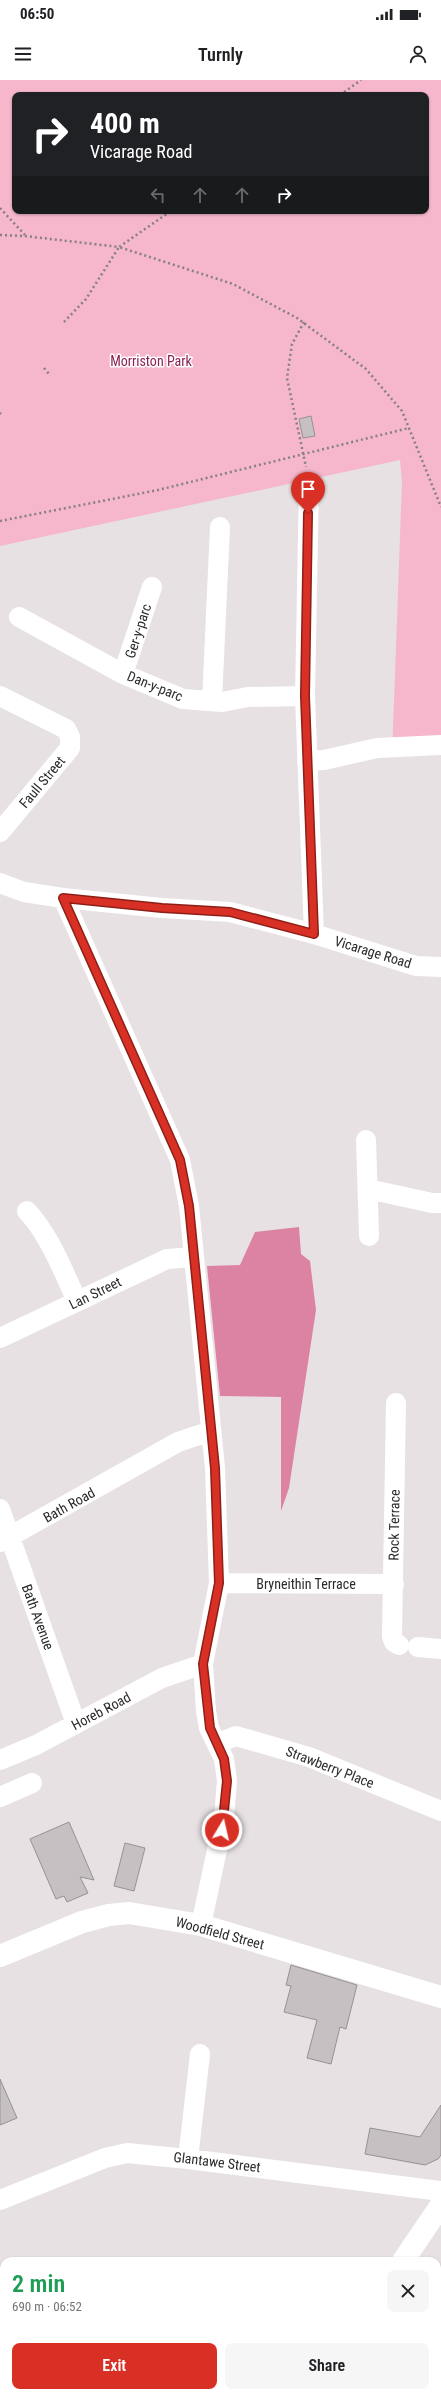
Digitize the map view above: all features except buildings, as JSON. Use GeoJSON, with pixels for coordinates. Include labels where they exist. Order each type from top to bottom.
{"type":"FeatureCollection","features":[{"type":"Feature","properties":{"kind":"main road","name":"Woodfield Street"},"geometry":{"type":"LineString","coordinates":[[0,1956],[82,1922],[109,1915],[129,1913],[201,1925],[441,1997]]}},
{"type":"Feature","properties":{"kind":"main road"},"geometry":{"type":"LineString","coordinates":[[406,2257],[441,2205]]}},
{"type":"Feature","properties":{"kind":"street"},"geometry":{"type":"LineString","coordinates":[[309,483],[305,696],[314,934]]}},
{"type":"Feature","properties":{"kind":"street"},"geometry":{"type":"LineString","coordinates":[[212,701],[220,527]]}},
{"type":"Feature","properties":{"kind":"street","name":"Ger-y-parc"},"geometry":{"type":"LineString","coordinates":[[124,674],[152,587]]}},
{"type":"Feature","properties":{"kind":"street","name":"Dan-y-parc"},"geometry":{"type":"LineString","coordinates":[[19,617],[124,674],[183,699],[212,701],[305,696]]}},
{"type":"Feature","properties":{"kind":"street","name":"Faull Street"},"geometry":{"type":"LineString","coordinates":[[0,696],[66,729],[70,737],[70,748],[0,832]]}},
{"type":"Feature","properties":{"kind":"street"},"geometry":{"type":"LineString","coordinates":[[307,761],[324,760],[377,748],[441,745]]}},
{"type":"Feature","properties":{"kind":"street","name":"Vicarage Road"},"geometry":{"type":"LineString","coordinates":[[0,883],[24,892],[63,898],[162,908],[230,912],[314,934],[416,966],[441,967]]}},
{"type":"Feature","properties":{"kind":"street"},"geometry":{"type":"LineString","coordinates":[[63,898],[180,1160],[189,1206],[215,1468],[219,1583],[203,1664],[210,1728],[224,1759],[227,1781],[224,1817],[201,1925]]}},
{"type":"Feature","properties":{"kind":"street"},"geometry":{"type":"LineString","coordinates":[[366,1140],[369,1236]]}},
{"type":"Feature","properties":{"kind":"street"},"geometry":{"type":"LineString","coordinates":[[368,1189],[441,1203]]}},
{"type":"Feature","properties":{"kind":"street"},"geometry":{"type":"LineString","coordinates":[[27,1211],[38,1224],[77,1301]]}},
{"type":"Feature","properties":{"kind":"street","name":"Lan Street"},"geometry":{"type":"LineString","coordinates":[[0,1338],[167,1259],[193,1257]]}},
{"type":"Feature","properties":{"kind":"street","name":"Rock Terrace"},"geometry":{"type":"LineString","coordinates":[[396,1403],[392,1636],[394,1642],[409,1646],[441,1649]]}},
{"type":"Feature","properties":{"kind":"street","name":"Bath Road"},"geometry":{"type":"LineString","coordinates":[[5,1540],[137,1467],[178,1442],[211,1431]]}},
{"type":"Feature","properties":{"kind":"street","name":"Bath Avenue"},"geometry":{"type":"LineString","coordinates":[[0,1509],[5,1540],[76,1724]]}},
{"type":"Feature","properties":{"kind":"street","name":"Bryneithin Terrace"},"geometry":{"type":"LineString","coordinates":[[219,1583],[394,1584]]}},
{"type":"Feature","properties":{"kind":"street","name":"Horeb Road"},"geometry":{"type":"LineString","coordinates":[[0,1760],[36,1745],[162,1678],[203,1664]]}},
{"type":"Feature","properties":{"kind":"street","name":"Strawberry Place"},"geometry":{"type":"LineString","coordinates":[[218,1743],[236,1736],[309,1757],[441,1811]]}},
{"type":"Feature","properties":{"kind":"street"},"geometry":{"type":"LineString","coordinates":[[0,1797],[10,1794],[32,1783]]}},
{"type":"Feature","properties":{"kind":"street"},"geometry":{"type":"LineString","coordinates":[[188,2159],[200,2054]]}},
{"type":"Feature","properties":{"kind":"street","name":"Glantawe Street"},"geometry":{"type":"LineString","coordinates":[[0,2200],[105,2158],[127,2153],[188,2159],[441,2191]]}},
{"type":"Feature","properties":{"kind":"path"},"geometry":{"type":"LineString","coordinates":[[344,92],[361,80]]}},
{"type":"Feature","properties":{"kind":"path"},"geometry":{"type":"LineString","coordinates":[[0,208],[25,236]]}},
{"type":"Feature","properties":{"kind":"path"},"geometry":{"type":"LineString","coordinates":[[64,322],[86,299],[119,247],[167,214]]}},
{"type":"Feature","properties":{"kind":"path"},"geometry":{"type":"LineString","coordinates":[[0,235],[25,236],[119,247],[233,284],[304,322],[366,368],[402,411],[441,507]]}},
{"type":"Feature","properties":{"kind":"path"},"geometry":{"type":"LineString","coordinates":[[304,322],[292,344],[287,378],[304,455]]}},
{"type":"Feature","properties":{"kind":"path"},"geometry":{"type":"LineString","coordinates":[[44,368],[49,374]]}},
{"type":"Feature","properties":{"kind":"path"},"geometry":{"type":"LineString","coordinates":[[0,521],[158,490],[409,428]]}},
{"type":"Feature","properties":{"kind":"green space","name":"Morriston Park"},"geometry":{"type":"Polygon","coordinates":[[[0,80],[441,80],[441,753],[392,755],[402,482],[400,460],[0,546],[0,80]]]}},
{"type":"Feature","properties":{"kind":"shaded area"},"geometry":{"type":"Polygon","coordinates":[[[299,1227],[301,1254],[310,1261],[316,1310],[289,1488],[281,1511],[281,1397],[220,1396],[207,1266],[240,1265],[255,1232],[299,1227]]]}},
{"type":"Feature","properties":{"kind":"route"},"geometry":{"type":"LineString","coordinates":[[222,1830],[227,1781],[224,1759],[210,1728],[206,1710],[203,1664],[219,1583],[215,1468],[189,1206],[180,1160],[63,898],[162,908],[230,912],[314,934],[305,696],[308,513]]}}]}
